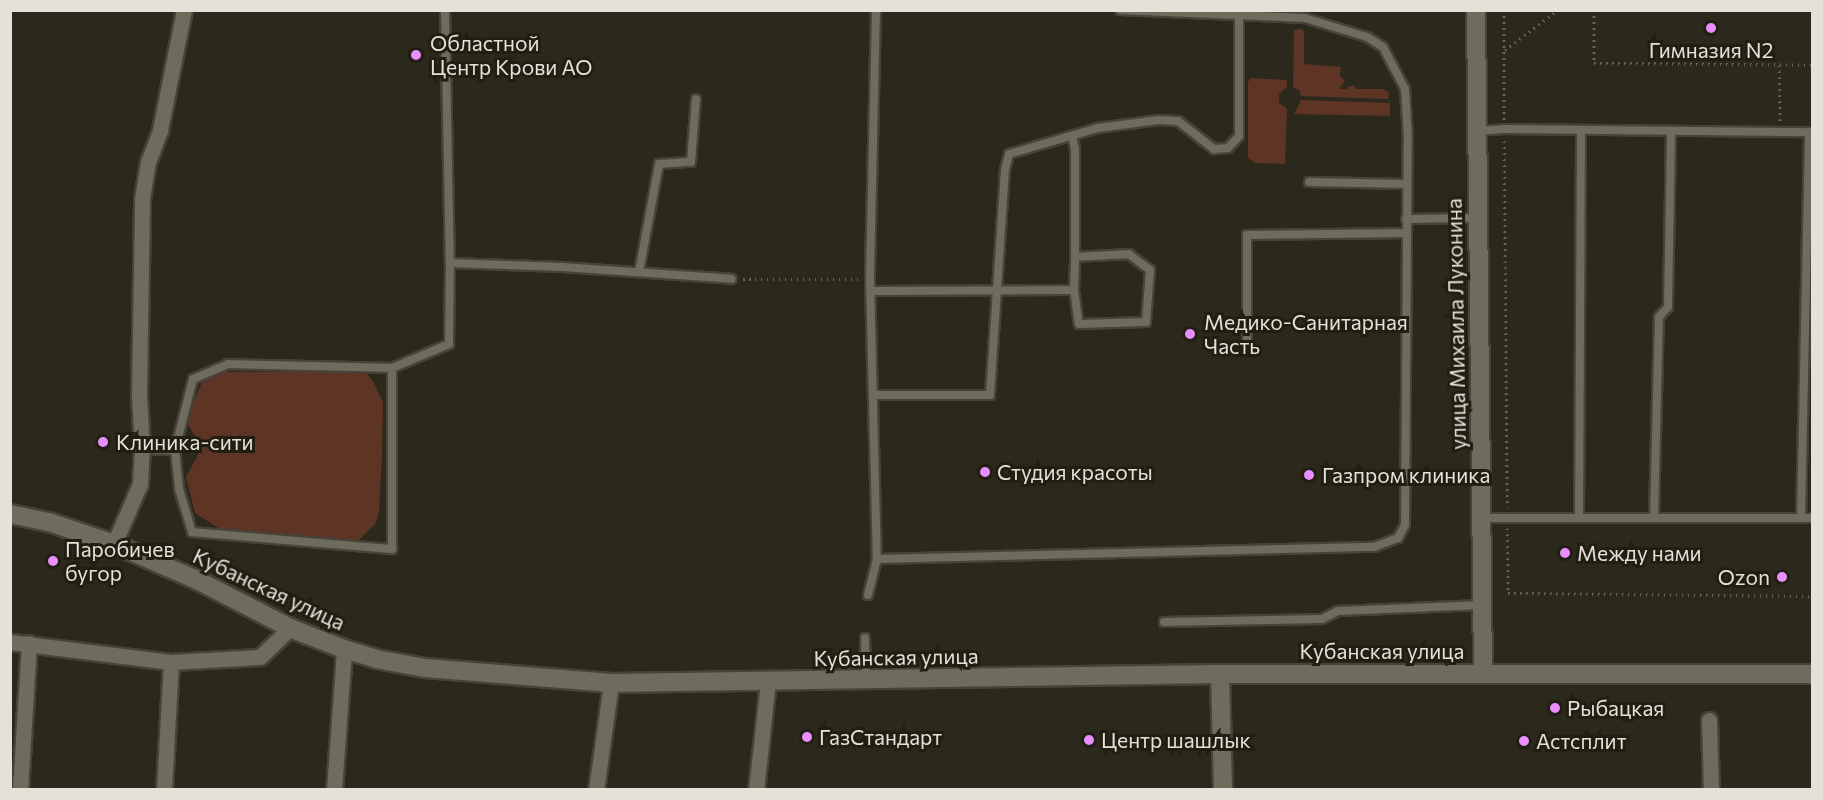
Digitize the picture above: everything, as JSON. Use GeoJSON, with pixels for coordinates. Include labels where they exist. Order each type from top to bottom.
{"type":"FeatureCollection","features":[{"type":"Feature","properties":{"kind":"main road","name":"улица Михаила Луконина"},"geometry":{"type":"LineString","coordinates":[[1476,10],[1483,674]]}},
{"type":"Feature","properties":{"kind":"main road","name":"Кубанская улица"},"geometry":{"type":"LineString","coordinates":[[10,514],[49,522],[114,544],[195,579],[290,628],[344,649],[376,659],[425,668],[611,683],[1220,674],[1812,674]]}},
{"type":"Feature","properties":{"kind":"main road"},"geometry":{"type":"LineString","coordinates":[[1220,674],[1223,789]]}},
{"type":"Feature","properties":{"kind":"street"},"geometry":{"type":"LineString","coordinates":[[114,544],[140,484],[142,199],[148,162],[160,130],[184,10]]}},
{"type":"Feature","properties":{"kind":"street"},"geometry":{"type":"LineString","coordinates":[[10,642],[29,642],[171,662],[260,657],[290,628]]}},
{"type":"Feature","properties":{"kind":"street"},"geometry":{"type":"LineString","coordinates":[[20,789],[29,642]]}},
{"type":"Feature","properties":{"kind":"street"},"geometry":{"type":"LineString","coordinates":[[334,789],[344,649]]}},
{"type":"Feature","properties":{"kind":"street"},"geometry":{"type":"LineString","coordinates":[[164,789],[171,662]]}},
{"type":"Feature","properties":{"kind":"street"},"geometry":{"type":"LineString","coordinates":[[756,789],[768,682]]}},
{"type":"Feature","properties":{"kind":"street"},"geometry":{"type":"LineString","coordinates":[[596,789],[611,683]]}},
{"type":"Feature","properties":{"kind":"street"},"geometry":{"type":"LineString","coordinates":[[1709,720],[1710,789]]}},
{"type":"Feature","properties":{"kind":"lane"},"geometry":{"type":"LineString","coordinates":[[392,368],[392,549],[192,532],[179,489],[175,450],[193,379],[228,364],[392,368],[449,344],[450,263],[445,10]]}},
{"type":"Feature","properties":{"kind":"lane"},"geometry":{"type":"LineString","coordinates":[[868,595],[877,559],[870,291],[876,10]]}},
{"type":"Feature","properties":{"kind":"lane"},"geometry":{"type":"LineString","coordinates":[[877,559],[1374,547],[1398,538],[1405,525],[1405,89],[1383,47],[1368,37],[1305,18],[1120,10]]}},
{"type":"Feature","properties":{"kind":"lane"},"geometry":{"type":"LineString","coordinates":[[873,395],[990,395],[1005,170],[1009,154],[1098,129],[1158,120],[1178,121],[1214,149],[1228,148],[1239,136],[1239,15]]}},
{"type":"Feature","properties":{"kind":"lane"},"geometry":{"type":"LineString","coordinates":[[639,272],[659,164],[691,162],[696,99]]}},
{"type":"Feature","properties":{"kind":"lane"},"geometry":{"type":"LineString","coordinates":[[1476,131],[1504,129],[1810,132],[1801,518]]}},
{"type":"Feature","properties":{"kind":"lane"},"geometry":{"type":"LineString","coordinates":[[1579,518],[1581,130]]}},
{"type":"Feature","properties":{"kind":"lane"},"geometry":{"type":"LineString","coordinates":[[1654,518],[1659,317],[1668,307],[1671,131]]}},
{"type":"Feature","properties":{"kind":"lane"},"geometry":{"type":"LineString","coordinates":[[1072,136],[1075,149],[1074,290],[1079,324],[1146,322],[1150,270],[1129,254],[1075,257]]}},
{"type":"Feature","properties":{"kind":"lane"},"geometry":{"type":"LineString","coordinates":[[1309,182],[1406,184]]}},
{"type":"Feature","properties":{"kind":"lane"},"geometry":{"type":"LineString","coordinates":[[1406,219],[1477,218]]}},
{"type":"Feature","properties":{"kind":"lane"},"geometry":{"type":"LineString","coordinates":[[1247,339],[1247,236],[1405,233]]}},
{"type":"Feature","properties":{"kind":"lane"},"geometry":{"type":"LineString","coordinates":[[450,263],[732,279]]}},
{"type":"Feature","properties":{"kind":"lane"},"geometry":{"type":"LineString","coordinates":[[870,291],[1074,290]]}},
{"type":"Feature","properties":{"kind":"lane"},"geometry":{"type":"LineString","coordinates":[[142,449],[175,450]]}},
{"type":"Feature","properties":{"kind":"lane"},"geometry":{"type":"LineString","coordinates":[[1481,518],[1812,518]]}},
{"type":"Feature","properties":{"kind":"lane"},"geometry":{"type":"LineString","coordinates":[[1164,622],[1322,619],[1338,611],[1482,605]]}},
{"type":"Feature","properties":{"kind":"lane"},"geometry":{"type":"LineString","coordinates":[[865,638],[866,680]]}},
{"type":"Feature","properties":{"kind":"path"},"geometry":{"type":"LineString","coordinates":[[1504,10],[1508,593],[1812,596]]}},
{"type":"Feature","properties":{"kind":"path"},"geometry":{"type":"LineString","coordinates":[[1505,50],[1558,10]]}},
{"type":"Feature","properties":{"kind":"path"},"geometry":{"type":"LineString","coordinates":[[1594,10],[1594,63],[1812,65]]}},
{"type":"Feature","properties":{"kind":"path"},"geometry":{"type":"LineString","coordinates":[[1779,65],[1780,132]]}},
{"type":"Feature","properties":{"kind":"path"},"geometry":{"type":"LineString","coordinates":[[732,279],[870,279]]}},
{"type":"Feature","properties":{"kind":"shaded area"},"geometry":{"type":"Polygon","coordinates":[[[1294,30],[1304,31],[1304,64],[1341,67],[1340,76],[1345,81],[1339,89],[1355,86],[1355,89],[1383,89],[1389,93],[1388,99],[1301,96],[1299,90],[1293,87],[1294,30]]]}},
{"type":"Feature","properties":{"kind":"shaded area"},"geometry":{"type":"Polygon","coordinates":[[[1251,78],[1287,80],[1287,87],[1279,94],[1279,103],[1287,109],[1285,164],[1255,163],[1248,158],[1248,82],[1251,78]]]}},
{"type":"Feature","properties":{"kind":"shaded area"},"geometry":{"type":"Polygon","coordinates":[[[1301,100],[1390,103],[1390,116],[1294,114],[1301,100]]]}},
{"type":"Feature","properties":{"kind":"shaded area"},"geometry":{"type":"Polygon","coordinates":[[[364,371],[373,381],[383,402],[382,457],[379,512],[375,524],[359,540],[226,533],[195,513],[186,477],[202,448],[186,421],[202,382],[225,372],[364,371]]]}},
{"type":"Feature","properties":{"kind":"place","name":"Гимназия N2"},"geometry":{"type":"Point","coordinates":[1711,28]}},
{"type":"Feature","properties":{"kind":"place","name":"Областной Центр Крови АО"},"geometry":{"type":"Point","coordinates":[416,55]}},
{"type":"Feature","properties":{"kind":"place","name":"Медико-Санитарная Часть"},"geometry":{"type":"Point","coordinates":[1190,334]}},
{"type":"Feature","properties":{"kind":"place","name":"Клиника-сити"},"geometry":{"type":"Point","coordinates":[103,442]}},
{"type":"Feature","properties":{"kind":"place","name":"Студия красоты"},"geometry":{"type":"Point","coordinates":[985,472]}},
{"type":"Feature","properties":{"kind":"place","name":"Газпром клиника"},"geometry":{"type":"Point","coordinates":[1309,475]}},
{"type":"Feature","properties":{"kind":"place","name":"Между нами"},"geometry":{"type":"Point","coordinates":[1565,553]}},
{"type":"Feature","properties":{"kind":"place","name":"Паробичев бугор"},"geometry":{"type":"Point","coordinates":[53,561]}},
{"type":"Feature","properties":{"kind":"place","name":"Ozon"},"geometry":{"type":"Point","coordinates":[1782,577]}},
{"type":"Feature","properties":{"kind":"place","name":"Рыбацкая"},"geometry":{"type":"Point","coordinates":[1555,708]}},
{"type":"Feature","properties":{"kind":"place","name":"ГазСтандарт"},"geometry":{"type":"Point","coordinates":[807,737]}},
{"type":"Feature","properties":{"kind":"place","name":"Центр шашлык"},"geometry":{"type":"Point","coordinates":[1089,740]}},
{"type":"Feature","properties":{"kind":"place","name":"Астсплит"},"geometry":{"type":"Point","coordinates":[1524,741]}}]}
